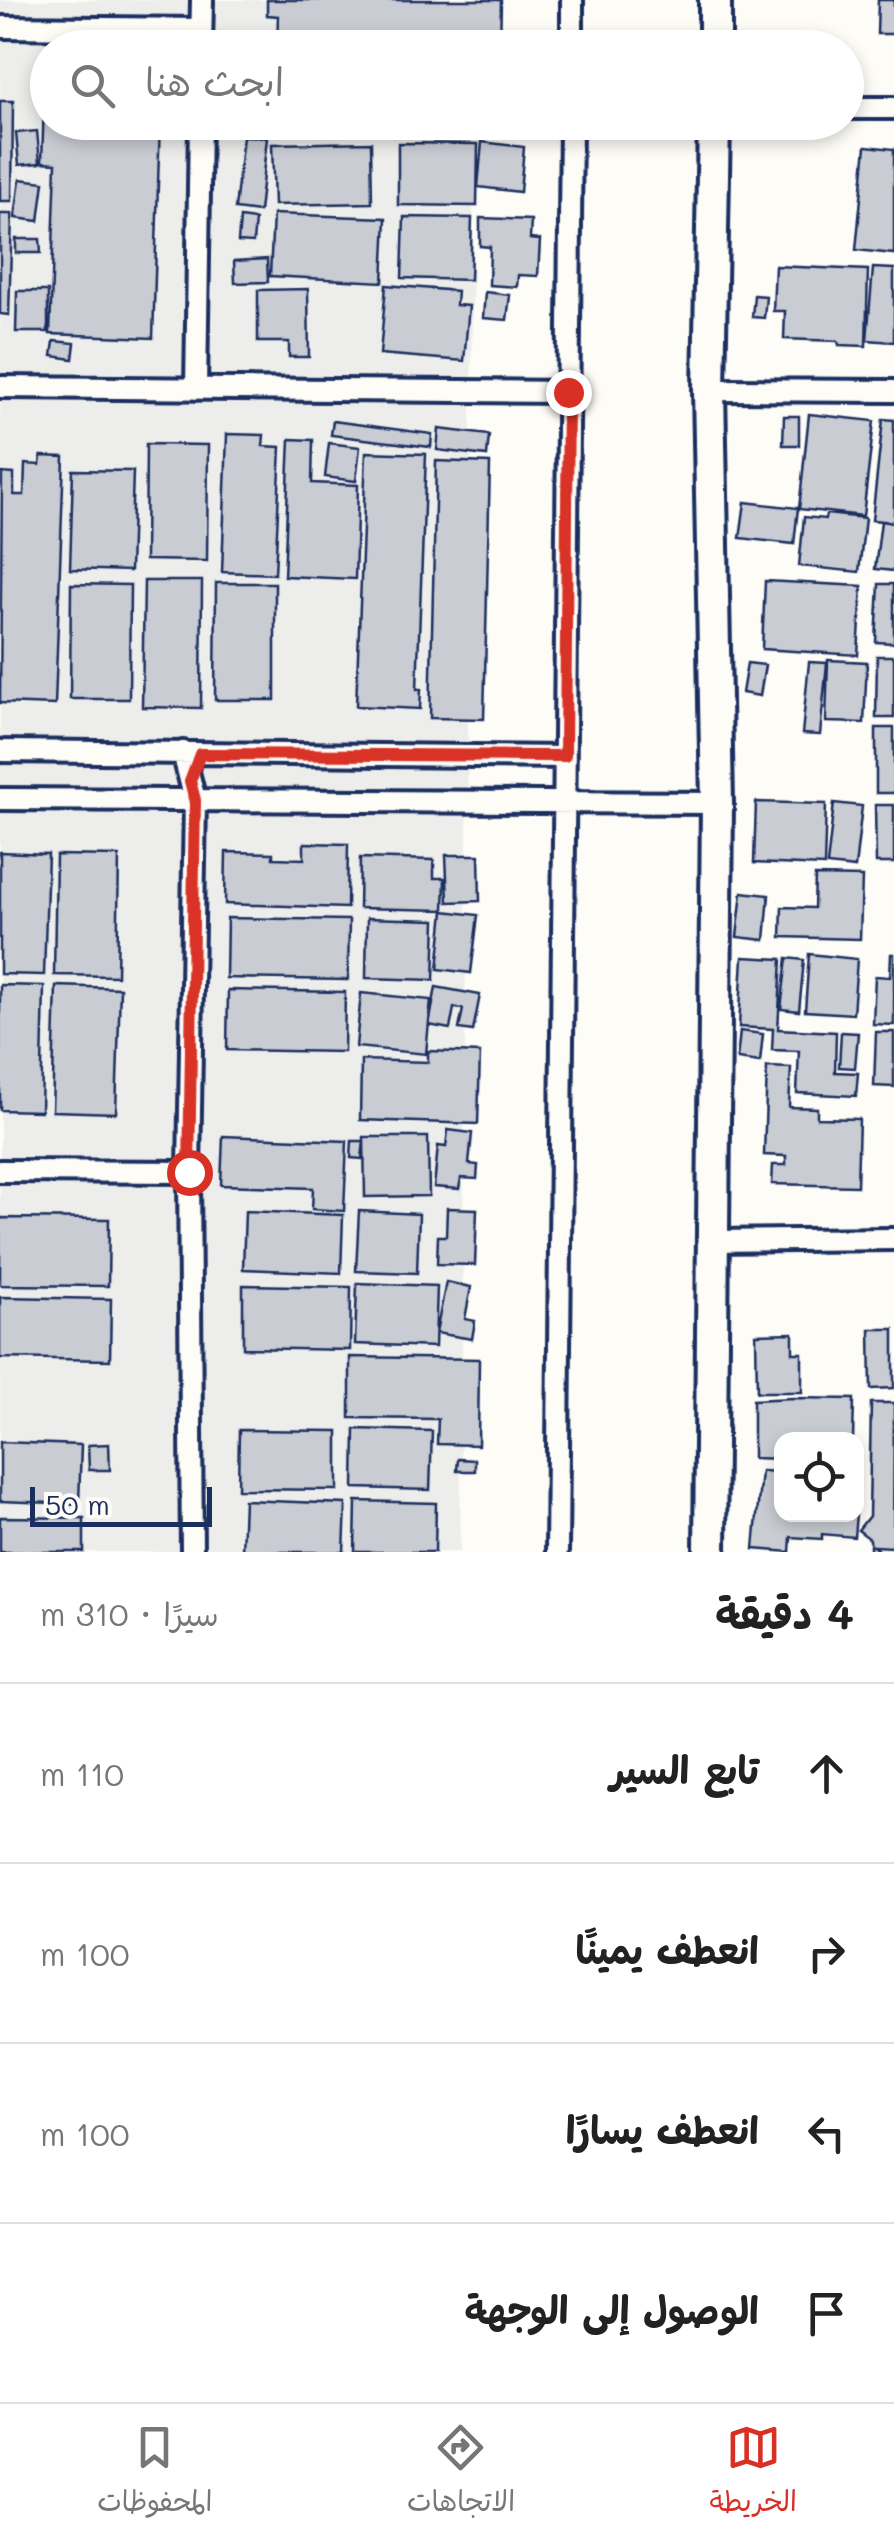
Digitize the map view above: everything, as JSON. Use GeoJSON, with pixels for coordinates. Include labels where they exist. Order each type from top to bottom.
{"type":"FeatureCollection","features":[{"type":"Feature","properties":{"kind":"street"},"geometry":{"type":"LineString","coordinates":[[201,30],[202,0]]}},
{"type":"Feature","properties":{"kind":"street"},"geometry":{"type":"LineString","coordinates":[[572,0],[572,30]]}},
{"type":"Feature","properties":{"kind":"street"},"geometry":{"type":"LineString","coordinates":[[715,30],[716,0]]}},
{"type":"Feature","properties":{"kind":"street"},"geometry":{"type":"LineString","coordinates":[[0,27],[55,30]]}},
{"type":"Feature","properties":{"kind":"street"},"geometry":{"type":"LineString","coordinates":[[864,108],[894,108]]}},
{"type":"Feature","properties":{"kind":"street"},"geometry":{"type":"LineString","coordinates":[[196,389],[200,140]]}},
{"type":"Feature","properties":{"kind":"street"},"geometry":{"type":"LineString","coordinates":[[557,1552],[571,140]]}},
{"type":"Feature","properties":{"kind":"street"},"geometry":{"type":"LineString","coordinates":[[710,1552],[716,802],[709,390],[714,140]]}},
{"type":"Feature","properties":{"kind":"street"},"geometry":{"type":"LineString","coordinates":[[0,386],[568,392]]}},
{"type":"Feature","properties":{"kind":"street"},"geometry":{"type":"LineString","coordinates":[[709,390],[894,391]]}},
{"type":"Feature","properties":{"kind":"street"},"geometry":{"type":"LineString","coordinates":[[0,751],[565,756]]}},
{"type":"Feature","properties":{"kind":"street"},"geometry":{"type":"LineString","coordinates":[[191,753],[192,1552]]}},
{"type":"Feature","properties":{"kind":"street"},"geometry":{"type":"LineString","coordinates":[[0,799],[193,791],[565,802],[716,802]]}},
{"type":"Feature","properties":{"kind":"street"},"geometry":{"type":"LineString","coordinates":[[0,1171],[189,1172]]}},
{"type":"Feature","properties":{"kind":"street"},"geometry":{"type":"LineString","coordinates":[[714,1241],[894,1239]]}},
{"type":"Feature","properties":{"kind":"shaded area"},"geometry":{"type":"Polygon","coordinates":[[[0,0],[475,0],[474,30],[30,30],[30,140],[474,140],[460,1552],[0,1552],[0,0]]]}},
{"type":"Feature","properties":{"kind":"building"},"geometry":{"type":"Polygon","coordinates":[[[267,0],[501,0],[500,30],[278,30],[278,16],[267,15],[267,0]]]}},
{"type":"Feature","properties":{"kind":"building"},"geometry":{"type":"Polygon","coordinates":[[[878,0],[894,0],[894,34],[877,34],[878,0]]]}},
{"type":"Feature","properties":{"kind":"building"},"geometry":{"type":"Polygon","coordinates":[[[0,101],[13,101],[12,201],[0,201],[0,101]]]}},
{"type":"Feature","properties":{"kind":"building"},"geometry":{"type":"Polygon","coordinates":[[[30,132],[30,140],[38,140],[40,163],[19,165],[16,133],[30,132]]]}},
{"type":"Feature","properties":{"kind":"building"},"geometry":{"type":"Polygon","coordinates":[[[43,140],[159,140],[153,338],[50,334],[56,163],[42,162],[43,140]]]}},
{"type":"Feature","properties":{"kind":"building"},"geometry":{"type":"Polygon","coordinates":[[[243,140],[267,140],[259,212],[235,209],[243,140]]]}},
{"type":"Feature","properties":{"kind":"building"},"geometry":{"type":"Polygon","coordinates":[[[371,142],[372,203],[274,205],[272,144],[371,142]]]}},
{"type":"Feature","properties":{"kind":"building"},"geometry":{"type":"Polygon","coordinates":[[[482,142],[524,147],[520,192],[478,187],[482,142]]]}},
{"type":"Feature","properties":{"kind":"building"},"geometry":{"type":"Polygon","coordinates":[[[398,143],[478,144],[477,206],[398,205],[398,143]]]}},
{"type":"Feature","properties":{"kind":"building"},"geometry":{"type":"Polygon","coordinates":[[[866,146],[894,149],[894,254],[856,250],[866,146]]]}},
{"type":"Feature","properties":{"kind":"building"},"geometry":{"type":"Polygon","coordinates":[[[20,179],[44,182],[39,221],[15,218],[20,179]]]}},
{"type":"Feature","properties":{"kind":"building"},"geometry":{"type":"Polygon","coordinates":[[[0,214],[12,214],[9,315],[0,314],[0,214]]]}},
{"type":"Feature","properties":{"kind":"building"},"geometry":{"type":"Polygon","coordinates":[[[273,214],[386,218],[383,282],[270,276],[273,214]]]}},
{"type":"Feature","properties":{"kind":"building"},"geometry":{"type":"Polygon","coordinates":[[[404,217],[472,218],[470,280],[402,278],[404,217]]]}},
{"type":"Feature","properties":{"kind":"building"},"geometry":{"type":"Polygon","coordinates":[[[240,218],[255,220],[253,243],[238,242],[240,218]]]}},
{"type":"Feature","properties":{"kind":"building"},"geometry":{"type":"Polygon","coordinates":[[[480,218],[531,220],[530,239],[540,240],[538,276],[518,275],[517,287],[489,285],[490,247],[480,246],[480,218]]]}},
{"type":"Feature","properties":{"kind":"building"},"geometry":{"type":"Polygon","coordinates":[[[16,239],[40,239],[41,253],[16,253],[16,239]]]}},
{"type":"Feature","properties":{"kind":"building"},"geometry":{"type":"Polygon","coordinates":[[[267,259],[268,282],[235,283],[234,261],[267,259]]]}},
{"type":"Feature","properties":{"kind":"building"},"geometry":{"type":"Polygon","coordinates":[[[775,266],[868,270],[866,346],[784,339],[785,311],[773,311],[775,266]]]}},
{"type":"Feature","properties":{"kind":"building"},"geometry":{"type":"Polygon","coordinates":[[[873,268],[894,269],[894,342],[867,340],[873,268]]]}},
{"type":"Feature","properties":{"kind":"building"},"geometry":{"type":"Polygon","coordinates":[[[386,285],[457,291],[456,305],[469,306],[464,361],[380,354],[386,285]]]}},
{"type":"Feature","properties":{"kind":"building"},"geometry":{"type":"Polygon","coordinates":[[[308,289],[309,357],[289,357],[289,342],[258,342],[258,290],[308,289]]]}},
{"type":"Feature","properties":{"kind":"building"},"geometry":{"type":"Polygon","coordinates":[[[17,291],[48,291],[48,332],[16,332],[17,291]]]}},
{"type":"Feature","properties":{"kind":"building"},"geometry":{"type":"Polygon","coordinates":[[[485,292],[510,295],[507,320],[483,318],[485,292]]]}},
{"type":"Feature","properties":{"kind":"building"},"geometry":{"type":"Polygon","coordinates":[[[754,295],[766,296],[764,318],[752,317],[754,295]]]}},
{"type":"Feature","properties":{"kind":"building"},"geometry":{"type":"Polygon","coordinates":[[[54,341],[75,343],[73,359],[52,356],[54,341]]]}},
{"type":"Feature","properties":{"kind":"building"},"geometry":{"type":"Polygon","coordinates":[[[809,414],[874,421],[863,516],[799,509],[809,414]]]}},
{"type":"Feature","properties":{"kind":"building"},"geometry":{"type":"Polygon","coordinates":[[[784,416],[799,416],[799,445],[783,445],[784,416]]]}},
{"type":"Feature","properties":{"kind":"building"},"geometry":{"type":"Polygon","coordinates":[[[883,419],[894,420],[894,522],[872,520],[883,419]]]}},
{"type":"Feature","properties":{"kind":"building"},"geometry":{"type":"Polygon","coordinates":[[[333,421],[432,434],[431,447],[331,435],[333,421]]]}},
{"type":"Feature","properties":{"kind":"building"},"geometry":{"type":"Polygon","coordinates":[[[439,429],[489,435],[487,456],[437,450],[439,429]]]}},
{"type":"Feature","properties":{"kind":"building"},"geometry":{"type":"Polygon","coordinates":[[[227,434],[264,435],[263,446],[281,447],[275,574],[222,572],[227,434]]]}},
{"type":"Feature","properties":{"kind":"building"},"geometry":{"type":"Polygon","coordinates":[[[290,439],[313,440],[312,483],[358,485],[355,579],[284,576],[290,439]]]}},
{"type":"Feature","properties":{"kind":"building"},"geometry":{"type":"Polygon","coordinates":[[[329,443],[360,447],[356,481],[325,477],[329,443]]]}},
{"type":"Feature","properties":{"kind":"building"},"geometry":{"type":"Polygon","coordinates":[[[146,444],[208,445],[207,561],[145,560],[146,444]]]}},
{"type":"Feature","properties":{"kind":"building"},"geometry":{"type":"Polygon","coordinates":[[[366,452],[426,454],[417,689],[421,689],[420,709],[356,706],[366,452]]]}},
{"type":"Feature","properties":{"kind":"building"},"geometry":{"type":"Polygon","coordinates":[[[41,456],[64,457],[55,705],[0,703],[2,473],[14,474],[14,495],[24,495],[25,464],[40,465],[41,456]]]}},
{"type":"Feature","properties":{"kind":"building"},"geometry":{"type":"Polygon","coordinates":[[[436,461],[490,463],[484,719],[430,718],[436,461]]]}},
{"type":"Feature","properties":{"kind":"building"},"geometry":{"type":"Polygon","coordinates":[[[73,470],[133,471],[130,571],[70,569],[73,470]]]}},
{"type":"Feature","properties":{"kind":"building"},"geometry":{"type":"Polygon","coordinates":[[[745,502],[798,508],[794,544],[740,538],[745,502]]]}},
{"type":"Feature","properties":{"kind":"building"},"geometry":{"type":"Polygon","coordinates":[[[826,514],[865,518],[859,572],[799,566],[804,517],[825,519],[826,514]]]}},
{"type":"Feature","properties":{"kind":"building"},"geometry":{"type":"Polygon","coordinates":[[[881,521],[894,523],[894,571],[875,569],[881,521]]]}},
{"type":"Feature","properties":{"kind":"building"},"geometry":{"type":"Polygon","coordinates":[[[144,581],[202,581],[201,708],[142,707],[144,581]]]}},
{"type":"Feature","properties":{"kind":"building"},"geometry":{"type":"Polygon","coordinates":[[[765,581],[862,586],[858,655],[762,649],[765,581]]]}},
{"type":"Feature","properties":{"kind":"building"},"geometry":{"type":"Polygon","coordinates":[[[216,583],[275,583],[275,700],[215,700],[216,583]]]}},
{"type":"Feature","properties":{"kind":"building"},"geometry":{"type":"Polygon","coordinates":[[[71,584],[130,585],[129,699],[70,699],[71,584]]]}},
{"type":"Feature","properties":{"kind":"building"},"geometry":{"type":"Polygon","coordinates":[[[879,584],[894,584],[894,643],[876,642],[879,584]]]}},
{"type":"Feature","properties":{"kind":"building"},"geometry":{"type":"Polygon","coordinates":[[[877,656],[894,656],[894,718],[876,718],[877,656]]]}},
{"type":"Feature","properties":{"kind":"building"},"geometry":{"type":"Polygon","coordinates":[[[828,660],[867,662],[864,723],[826,722],[828,660]]]}},
{"type":"Feature","properties":{"kind":"building"},"geometry":{"type":"Polygon","coordinates":[[[809,662],[827,663],[820,735],[802,734],[809,662]]]}},
{"type":"Feature","properties":{"kind":"building"},"geometry":{"type":"Polygon","coordinates":[[[747,663],[765,665],[760,696],[742,693],[747,663]]]}},
{"type":"Feature","properties":{"kind":"building"},"geometry":{"type":"Polygon","coordinates":[[[876,728],[894,728],[894,793],[876,793],[876,728]]]}},
{"type":"Feature","properties":{"kind":"building"},"geometry":{"type":"Polygon","coordinates":[[[756,802],[826,804],[824,866],[754,863],[756,802]]]}},
{"type":"Feature","properties":{"kind":"building"},"geometry":{"type":"Polygon","coordinates":[[[834,803],[862,806],[855,868],[827,865],[834,803]]]}},
{"type":"Feature","properties":{"kind":"building"},"geometry":{"type":"Polygon","coordinates":[[[875,805],[894,805],[894,863],[876,863],[875,805]]]}},
{"type":"Feature","properties":{"kind":"building"},"geometry":{"type":"Polygon","coordinates":[[[304,843],[348,844],[347,908],[225,904],[226,852],[273,853],[273,858],[304,859],[304,843]]]}},
{"type":"Feature","properties":{"kind":"building"},"geometry":{"type":"Polygon","coordinates":[[[0,852],[48,854],[44,975],[0,974],[0,852]]]}},
{"type":"Feature","properties":{"kind":"building"},"geometry":{"type":"Polygon","coordinates":[[[56,855],[119,856],[117,976],[54,975],[56,855]]]}},
{"type":"Feature","properties":{"kind":"building"},"geometry":{"type":"Polygon","coordinates":[[[446,855],[479,855],[480,901],[448,902],[446,855]]]}},
{"type":"Feature","properties":{"kind":"building"},"geometry":{"type":"Polygon","coordinates":[[[360,858],[434,860],[434,878],[445,878],[444,910],[359,908],[360,858]]]}},
{"type":"Feature","properties":{"kind":"building"},"geometry":{"type":"Polygon","coordinates":[[[815,876],[862,877],[860,939],[781,937],[782,907],[814,908],[815,876]]]}},
{"type":"Feature","properties":{"kind":"building"},"geometry":{"type":"Polygon","coordinates":[[[742,892],[769,895],[765,940],[737,937],[742,892]]]}},
{"type":"Feature","properties":{"kind":"building"},"geometry":{"type":"Polygon","coordinates":[[[444,911],[478,915],[471,973],[438,969],[444,911]]]}},
{"type":"Feature","properties":{"kind":"building"},"geometry":{"type":"Polygon","coordinates":[[[227,918],[349,920],[348,980],[226,978],[227,918]]]}},
{"type":"Feature","properties":{"kind":"building"},"geometry":{"type":"Polygon","coordinates":[[[367,918],[436,920],[434,980],[366,978],[367,918]]]}},
{"type":"Feature","properties":{"kind":"building"},"geometry":{"type":"Polygon","coordinates":[[[809,954],[857,959],[853,1014],[805,1011],[809,954]]]}},
{"type":"Feature","properties":{"kind":"building"},"geometry":{"type":"Polygon","coordinates":[[[891,954],[894,1025],[873,1024],[875,976],[890,977],[891,954]]]}},
{"type":"Feature","properties":{"kind":"building"},"geometry":{"type":"Polygon","coordinates":[[[743,957],[782,959],[778,1029],[836,1032],[835,1072],[858,1073],[856,1096],[797,1093],[799,1051],[772,1050],[773,1029],[739,1027],[743,957]]]}},
{"type":"Feature","properties":{"kind":"building"},"geometry":{"type":"Polygon","coordinates":[[[787,958],[804,960],[799,1011],[781,1009],[787,958]]]}},
{"type":"Feature","properties":{"kind":"building"},"geometry":{"type":"Polygon","coordinates":[[[0,985],[44,986],[41,1111],[0,1110],[0,985]]]}},
{"type":"Feature","properties":{"kind":"building"},"geometry":{"type":"Polygon","coordinates":[[[56,986],[120,988],[116,1113],[52,1111],[56,986]]]}},
{"type":"Feature","properties":{"kind":"building"},"geometry":{"type":"Polygon","coordinates":[[[436,987],[480,995],[473,1031],[459,1029],[463,1009],[454,1008],[450,1029],[429,1025],[436,987]]]}},
{"type":"Feature","properties":{"kind":"building"},"geometry":{"type":"Polygon","coordinates":[[[228,990],[345,992],[344,1052],[227,1050],[228,990]]]}},
{"type":"Feature","properties":{"kind":"building"},"geometry":{"type":"Polygon","coordinates":[[[361,993],[431,1000],[426,1054],[356,1047],[361,993]]]}},
{"type":"Feature","properties":{"kind":"building"},"geometry":{"type":"Polygon","coordinates":[[[740,1031],[763,1034],[760,1062],[737,1059],[740,1031]]]}},
{"type":"Feature","properties":{"kind":"building"},"geometry":{"type":"Polygon","coordinates":[[[841,1032],[858,1033],[855,1068],[839,1067],[841,1032]]]}},
{"type":"Feature","properties":{"kind":"building"},"geometry":{"type":"Polygon","coordinates":[[[876,1032],[894,1032],[894,1087],[874,1086],[876,1032]]]}},
{"type":"Feature","properties":{"kind":"building"},"geometry":{"type":"Polygon","coordinates":[[[428,1051],[480,1053],[478,1124],[360,1120],[361,1060],[428,1062],[428,1051]]]}},
{"type":"Feature","properties":{"kind":"building"},"geometry":{"type":"Polygon","coordinates":[[[767,1067],[791,1068],[789,1107],[817,1108],[817,1118],[859,1119],[857,1186],[772,1184],[773,1165],[786,1165],[786,1156],[764,1155],[767,1067]]]}},
{"type":"Feature","properties":{"kind":"building"},"geometry":{"type":"Polygon","coordinates":[[[448,1130],[472,1133],[469,1164],[478,1165],[477,1179],[461,1178],[459,1189],[434,1187],[438,1146],[446,1147],[448,1130]]]}},
{"type":"Feature","properties":{"kind":"building"},"geometry":{"type":"Polygon","coordinates":[[[223,1136],[347,1141],[344,1211],[312,1209],[313,1188],[221,1185],[223,1136]]]}},
{"type":"Feature","properties":{"kind":"building"},"geometry":{"type":"Polygon","coordinates":[[[364,1137],[428,1137],[429,1196],[365,1197],[364,1137]]]}},
{"type":"Feature","properties":{"kind":"building"},"geometry":{"type":"Polygon","coordinates":[[[352,1141],[364,1141],[362,1159],[351,1158],[352,1141]]]}},
{"type":"Feature","properties":{"kind":"building"},"geometry":{"type":"Polygon","coordinates":[[[447,1208],[477,1209],[475,1265],[437,1264],[438,1236],[446,1236],[447,1208]]]}},
{"type":"Feature","properties":{"kind":"building"},"geometry":{"type":"Polygon","coordinates":[[[245,1211],[343,1215],[341,1273],[243,1269],[245,1211]]]}},
{"type":"Feature","properties":{"kind":"building"},"geometry":{"type":"Polygon","coordinates":[[[359,1211],[419,1214],[417,1273],[356,1271],[359,1211]]]}},
{"type":"Feature","properties":{"kind":"building"},"geometry":{"type":"Polygon","coordinates":[[[0,1218],[109,1219],[108,1286],[0,1285],[0,1218]]]}},
{"type":"Feature","properties":{"kind":"building"},"geometry":{"type":"Polygon","coordinates":[[[446,1282],[471,1287],[465,1319],[475,1321],[472,1339],[436,1333],[446,1282]]]}},
{"type":"Feature","properties":{"kind":"building"},"geometry":{"type":"Polygon","coordinates":[[[357,1283],[437,1286],[435,1347],[355,1344],[357,1283]]]}},
{"type":"Feature","properties":{"kind":"building"},"geometry":{"type":"Polygon","coordinates":[[[243,1285],[351,1287],[350,1350],[243,1348],[243,1285]]]}},
{"type":"Feature","properties":{"kind":"building"},"geometry":{"type":"Polygon","coordinates":[[[0,1297],[111,1299],[110,1360],[0,1358],[0,1297]]]}},
{"type":"Feature","properties":{"kind":"building"},"geometry":{"type":"Polygon","coordinates":[[[870,1329],[894,1329],[894,1388],[871,1389],[870,1329]]]}},
{"type":"Feature","properties":{"kind":"building"},"geometry":{"type":"Polygon","coordinates":[[[793,1333],[793,1353],[802,1353],[802,1392],[757,1392],[756,1334],[793,1333]]]}},
{"type":"Feature","properties":{"kind":"building"},"geometry":{"type":"Polygon","coordinates":[[[350,1357],[479,1359],[478,1445],[437,1444],[438,1419],[350,1418],[350,1357]]]}},
{"type":"Feature","properties":{"kind":"building"},"geometry":{"type":"Polygon","coordinates":[[[854,1399],[853,1432],[774,1432],[774,1459],[753,1458],[753,1400],[854,1399]]]}},
{"type":"Feature","properties":{"kind":"building"},"geometry":{"type":"Polygon","coordinates":[[[871,1403],[894,1403],[893,1547],[873,1546],[880,1552],[870,1552],[870,1539],[858,1530],[869,1516],[871,1403]]]}},
{"type":"Feature","properties":{"kind":"building"},"geometry":{"type":"Polygon","coordinates":[[[355,1429],[432,1431],[430,1490],[354,1488],[355,1429]]]}},
{"type":"Feature","properties":{"kind":"building"},"geometry":{"type":"Polygon","coordinates":[[[239,1430],[338,1431],[338,1490],[238,1489],[239,1430]]]}},
{"type":"Feature","properties":{"kind":"building"},"geometry":{"type":"Polygon","coordinates":[[[0,1442],[81,1445],[79,1504],[0,1501],[0,1442]]]}},
{"type":"Feature","properties":{"kind":"building"},"geometry":{"type":"Polygon","coordinates":[[[109,1444],[110,1470],[89,1470],[88,1445],[109,1444]]]}},
{"type":"Feature","properties":{"kind":"building"},"geometry":{"type":"Polygon","coordinates":[[[458,1459],[475,1460],[475,1471],[457,1471],[458,1459]]]}},
{"type":"Feature","properties":{"kind":"building"},"geometry":{"type":"Polygon","coordinates":[[[761,1471],[774,1472],[774,1522],[855,1522],[854,1537],[791,1537],[790,1552],[754,1549],[761,1471]]]}},
{"type":"Feature","properties":{"kind":"building"},"geometry":{"type":"Polygon","coordinates":[[[244,1500],[346,1504],[344,1552],[242,1552],[244,1500]]]}},
{"type":"Feature","properties":{"kind":"building"},"geometry":{"type":"Polygon","coordinates":[[[356,1501],[436,1503],[435,1552],[355,1552],[356,1501]]]}},
{"type":"Feature","properties":{"kind":"building"},"geometry":{"type":"Polygon","coordinates":[[[0,1517],[84,1518],[84,1552],[0,1552],[0,1517]]]}},
{"type":"Feature","properties":{"kind":"route"},"geometry":{"type":"LineString","coordinates":[[189,1172],[195,800],[190,781],[200,754],[565,756],[568,392]]}}]}
